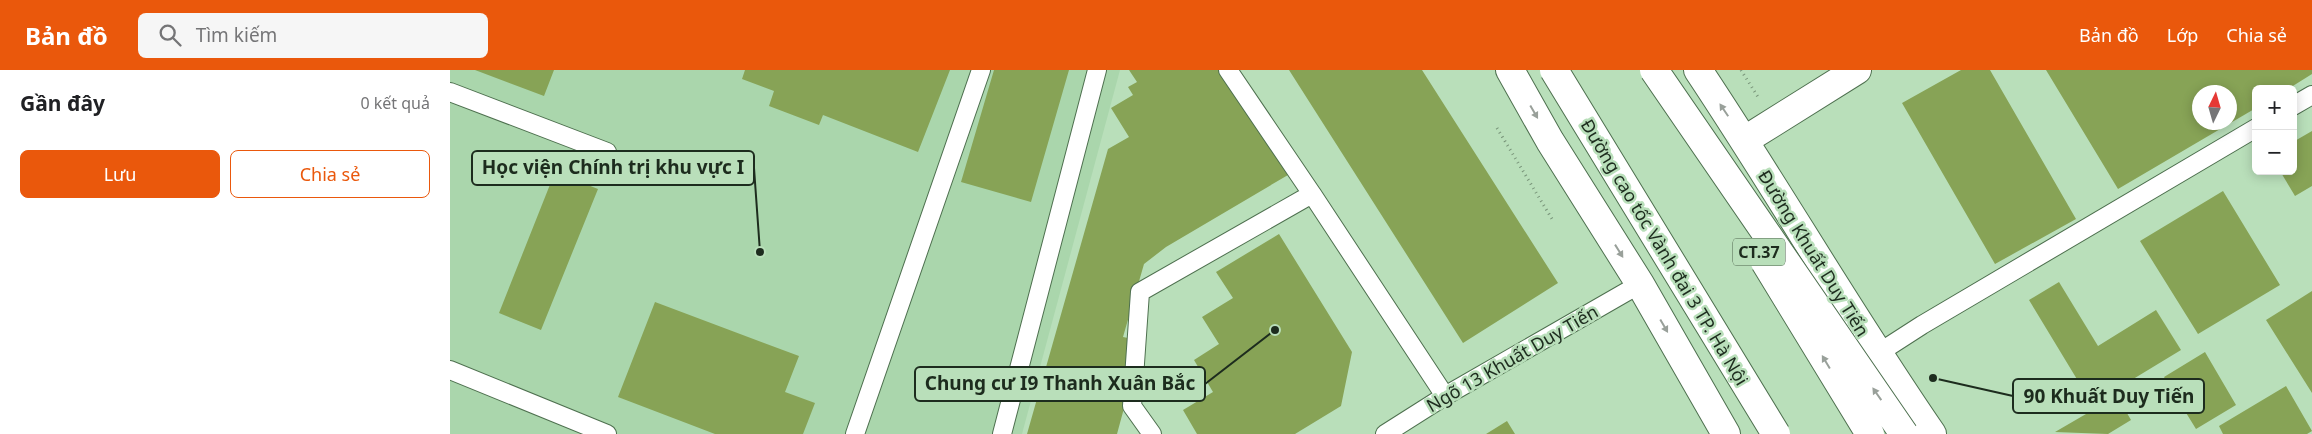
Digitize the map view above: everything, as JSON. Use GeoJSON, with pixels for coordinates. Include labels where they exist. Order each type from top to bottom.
{"type":"FeatureCollection","features":[{"type":"Feature","properties":{"kind":"main road"},"geometry":{"type":"LineString","coordinates":[[1510,70],[1550,141],[1640,284],[1726,434]]}},
{"type":"Feature","properties":{"kind":"main road"},"geometry":{"type":"LineString","coordinates":[[1553,70],[1758,434]]}},
{"type":"Feature","properties":{"kind":"main road","name":"Đường cao tốc Vành đai 3 TP. Hà Nội"},"geometry":{"type":"LineString","coordinates":[[1553,70],[1776,434]]}},
{"type":"Feature","properties":{"kind":"main road","name":"CT.37"},"geometry":{"type":"LineString","coordinates":[[1648,70],[1870,434]]}},
{"type":"Feature","properties":{"kind":"main road"},"geometry":{"type":"LineString","coordinates":[[1654,70],[1904,434]]}},
{"type":"Feature","properties":{"kind":"main road","name":"Đường Khuất Duy Tiến"},"geometry":{"type":"LineString","coordinates":[[1698,70],[1745,140],[1877,354],[1932,434]]}},
{"type":"Feature","properties":{"kind":"main road"},"geometry":{"type":"LineString","coordinates":[[1745,140],[1857,70]]}},
{"type":"Feature","properties":{"kind":"lane"},"geometry":{"type":"LineString","coordinates":[[855,434],[981,70]]}},
{"type":"Feature","properties":{"kind":"lane"},"geometry":{"type":"LineString","coordinates":[[1002,434],[1097,70]]}},
{"type":"Feature","properties":{"kind":"lane"},"geometry":{"type":"LineString","coordinates":[[1228,70],[1446,396]]}},
{"type":"Feature","properties":{"kind":"lane"},"geometry":{"type":"LineString","coordinates":[[450,92],[607,152]]}},
{"type":"Feature","properties":{"kind":"lane"},"geometry":{"type":"LineString","coordinates":[[2297,104],[2312,95]]}},
{"type":"Feature","properties":{"kind":"lane"},"geometry":{"type":"LineString","coordinates":[[1877,354],[1922,325],[2253,130]]}},
{"type":"Feature","properties":{"kind":"lane"},"geometry":{"type":"LineString","coordinates":[[1152,434],[1132,406],[1140,292],[1312,194]]}},
{"type":"Feature","properties":{"kind":"lane","name":"Ngõ 13 Khuất Duy Tiến"},"geometry":{"type":"LineString","coordinates":[[1385,434],[1446,396],[1640,284]]}},
{"type":"Feature","properties":{"kind":"lane"},"geometry":{"type":"LineString","coordinates":[[450,370],[607,434]]}},
{"type":"Feature","properties":{"kind":"path"},"geometry":{"type":"LineString","coordinates":[[1741,70],[1758,98]]}},
{"type":"Feature","properties":{"kind":"path"},"geometry":{"type":"LineString","coordinates":[[1497,128],[1552,219]]}},
{"type":"Feature","properties":{"kind":"shaded area"},"geometry":{"type":"Polygon","coordinates":[[[450,70],[1120,70],[1022,434],[450,434],[450,70]]]}},
{"type":"Feature","properties":{"kind":"building"},"geometry":{"type":"Polygon","coordinates":[[[475,70],[554,70],[544,96],[475,70]]]}},
{"type":"Feature","properties":{"kind":"building"},"geometry":{"type":"Polygon","coordinates":[[[745,70],[950,70],[918,152],[823,115],[819,125],[769,106],[774,91],[742,79],[745,70]]]}},
{"type":"Feature","properties":{"kind":"building"},"geometry":{"type":"Polygon","coordinates":[[[994,70],[1069,70],[1031,202],[961,182],[994,70]]]}},
{"type":"Feature","properties":{"kind":"building"},"geometry":{"type":"Polygon","coordinates":[[[1129,70],[1224,70],[1288,175],[1166,247],[1144,264],[1123,337],[1133,339],[1120,384],[1130,386],[1117,434],[1027,434],[1108,149],[1129,137],[1111,108],[1133,95],[1128,87],[1137,82],[1129,70]]]}},
{"type":"Feature","properties":{"kind":"building"},"geometry":{"type":"Polygon","coordinates":[[[1289,70],[1422,70],[1558,283],[1463,343],[1289,70]]]}},
{"type":"Feature","properties":{"kind":"building"},"geometry":{"type":"Polygon","coordinates":[[[1961,70],[1990,70],[2076,219],[1995,264],[1902,103],[1961,70]]]}},
{"type":"Feature","properties":{"kind":"building"},"geometry":{"type":"Polygon","coordinates":[[[2046,70],[2312,70],[2312,74],[2294,85],[2252,85],[2252,110],[2237,119],[2237,85],[2192,85],[2192,130],[2219,130],[2118,189],[2046,70]]]}},
{"type":"Feature","properties":{"kind":"building"},"geometry":{"type":"Polygon","coordinates":[[[2312,131],[2312,186],[2295,196],[2282,175],[2297,175],[2297,140],[2312,131]]]}},
{"type":"Feature","properties":{"kind":"building"},"geometry":{"type":"Polygon","coordinates":[[[555,172],[598,189],[541,330],[499,313],[555,172]]]}},
{"type":"Feature","properties":{"kind":"building"},"geometry":{"type":"Polygon","coordinates":[[[2223,191],[2280,285],[2198,334],[2140,241],[2223,191]]]}},
{"type":"Feature","properties":{"kind":"building"},"geometry":{"type":"Polygon","coordinates":[[[1279,234],[1352,352],[1341,406],[1295,434],[1197,434],[1183,410],[1213,392],[1194,360],[1219,344],[1202,317],[1233,298],[1216,272],[1279,234]]]}},
{"type":"Feature","properties":{"kind":"building"},"geometry":{"type":"Polygon","coordinates":[[[2059,282],[2098,346],[2156,310],[2181,350],[2092,404],[2029,300],[2059,282]]]}},
{"type":"Feature","properties":{"kind":"building"},"geometry":{"type":"Polygon","coordinates":[[[2312,291],[2312,393],[2266,320],[2312,291]]]}},
{"type":"Feature","properties":{"kind":"building"},"geometry":{"type":"Polygon","coordinates":[[[655,302],[799,356],[785,392],[815,403],[803,434],[715,434],[618,397],[655,302]]]}},
{"type":"Feature","properties":{"kind":"building"},"geometry":{"type":"Polygon","coordinates":[[[2205,352],[2236,405],[2196,429],[2164,377],[2205,352]]]}},
{"type":"Feature","properties":{"kind":"building"},"geometry":{"type":"Polygon","coordinates":[[[2286,386],[2312,431],[2307,434],[2223,434],[2219,426],[2286,386]]]}},
{"type":"Feature","properties":{"kind":"building"},"geometry":{"type":"Polygon","coordinates":[[[2117,396],[2131,420],[2108,434],[2055,432],[2117,396]]]}},
{"type":"Feature","properties":{"kind":"building"},"geometry":{"type":"Polygon","coordinates":[[[1507,421],[1515,434],[1486,434],[1507,421]]]}},
{"type":"Feature","properties":{"kind":"place","name":"Học viện Chính trị khu vực I"},"geometry":{"type":"Point","coordinates":[760,252]}},
{"type":"Feature","properties":{"kind":"place","name":"Chung cư I9 Thanh Xuân Bắc"},"geometry":{"type":"Point","coordinates":[1275,330]}},
{"type":"Feature","properties":{"kind":"place","name":"90 Khuất Duy Tiến"},"geometry":{"type":"Point","coordinates":[1933,378]}}]}
